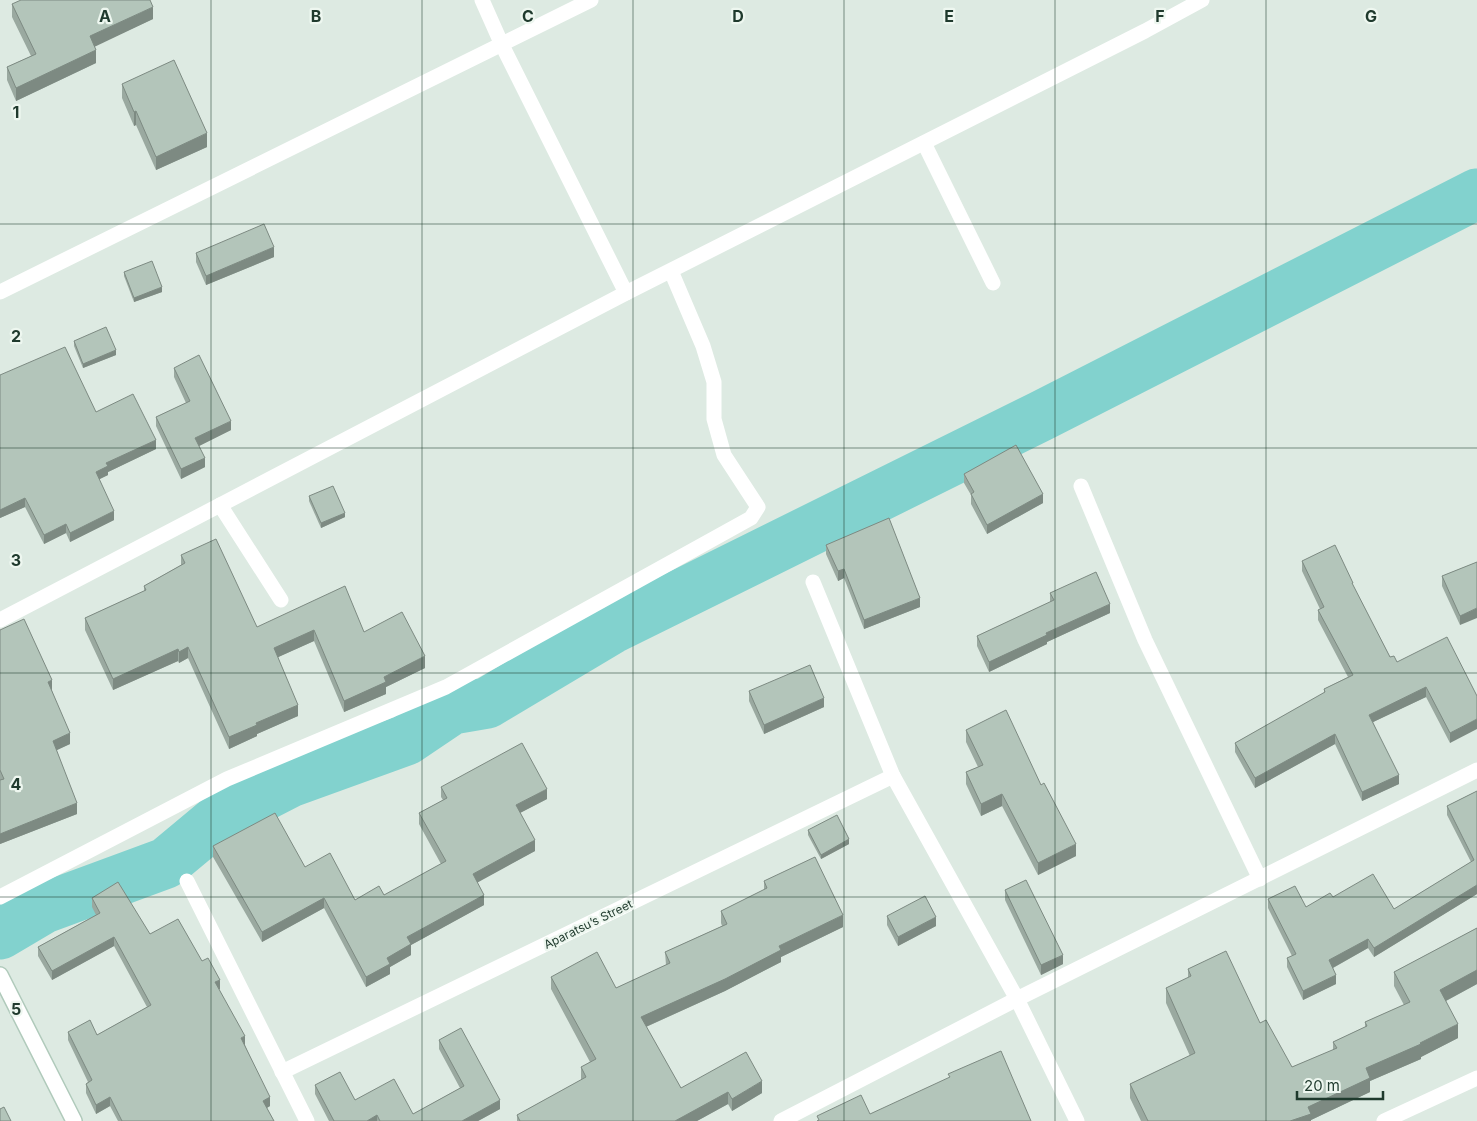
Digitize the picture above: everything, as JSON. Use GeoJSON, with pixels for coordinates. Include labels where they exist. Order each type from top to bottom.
{"type":"FeatureCollection","features":[{"type":"Feature","properties":{"kind":"street"},"geometry":{"type":"LineString","coordinates":[[482,0],[502,45],[626,293]]}},
{"type":"Feature","properties":{"kind":"street"},"geometry":{"type":"LineString","coordinates":[[0,292],[591,0]]}},
{"type":"Feature","properties":{"kind":"street"},"geometry":{"type":"LineString","coordinates":[[0,620],[626,293],[1202,0]]}},
{"type":"Feature","properties":{"kind":"street"},"geometry":{"type":"LineString","coordinates":[[924,143],[994,283]]}},
{"type":"Feature","properties":{"kind":"street"},"geometry":{"type":"LineString","coordinates":[[0,898],[227,779],[446,687],[751,518],[758,507],[724,455],[714,419],[714,382],[703,346],[671,271]]}},
{"type":"Feature","properties":{"kind":"street"},"geometry":{"type":"LineString","coordinates":[[1081,486],[1145,640],[1260,879]]}},
{"type":"Feature","properties":{"kind":"street"},"geometry":{"type":"LineString","coordinates":[[220,505],[281,600]]}},
{"type":"Feature","properties":{"kind":"street"},"geometry":{"type":"LineString","coordinates":[[813,582],[893,776],[1017,999],[1078,1121]]}},
{"type":"Feature","properties":{"kind":"street"},"geometry":{"type":"LineString","coordinates":[[781,1121],[1017,999],[1477,770]]}},
{"type":"Feature","properties":{"kind":"street","name":"Aparatsu’s Street"},"geometry":{"type":"LineString","coordinates":[[282,1072],[893,776]]}},
{"type":"Feature","properties":{"kind":"street"},"geometry":{"type":"LineString","coordinates":[[187,882],[307,1121]]}},
{"type":"Feature","properties":{"kind":"street"},"geometry":{"type":"LineString","coordinates":[[0,975],[74,1121]]}},
{"type":"Feature","properties":{"kind":"street"},"geometry":{"type":"LineString","coordinates":[[1384,1121],[1477,1078]]}},
{"type":"Feature","properties":{"kind":"building"},"geometry":{"type":"Polygon","coordinates":[[[21,0],[150,0],[153,7],[90,36],[96,50],[16,88],[7,67],[36,54],[12,4],[21,0]]]}},
{"type":"Feature","properties":{"kind":"building"},"geometry":{"type":"Polygon","coordinates":[[[174,60],[207,133],[156,157],[122,84],[174,60]]]}},
{"type":"Feature","properties":{"kind":"building"},"geometry":{"type":"Polygon","coordinates":[[[264,224],[274,247],[206,276],[196,253],[264,224]]]}},
{"type":"Feature","properties":{"kind":"building"},"geometry":{"type":"Polygon","coordinates":[[[152,261],[162,287],[134,298],[124,272],[152,261]]]}},
{"type":"Feature","properties":{"kind":"building"},"geometry":{"type":"Polygon","coordinates":[[[106,327],[116,350],[83,364],[74,341],[106,327]]]}},
{"type":"Feature","properties":{"kind":"building"},"geometry":{"type":"Polygon","coordinates":[[[65,347],[96,412],[133,394],[156,440],[106,463],[108,466],[96,472],[114,511],[70,533],[66,524],[44,535],[25,498],[0,510],[0,375],[65,347]]]}},
{"type":"Feature","properties":{"kind":"building"},"geometry":{"type":"Polygon","coordinates":[[[199,355],[231,421],[195,438],[205,458],[181,469],[156,417],[190,401],[174,368],[199,355]]]}},
{"type":"Feature","properties":{"kind":"building"},"geometry":{"type":"Polygon","coordinates":[[[1016,445],[1043,494],[987,525],[971,494],[974,492],[964,474],[1016,445]]]}},
{"type":"Feature","properties":{"kind":"building"},"geometry":{"type":"Polygon","coordinates":[[[333,486],[345,513],[321,523],[309,496],[333,486]]]}},
{"type":"Feature","properties":{"kind":"building"},"geometry":{"type":"Polygon","coordinates":[[[889,518],[920,598],[864,620],[844,569],[838,571],[826,545],[889,518]]]}},
{"type":"Feature","properties":{"kind":"building"},"geometry":{"type":"Polygon","coordinates":[[[216,539],[257,627],[345,586],[364,632],[402,612],[425,656],[384,677],[386,682],[344,701],[314,630],[274,648],[298,705],[229,737],[188,647],[179,652],[178,649],[113,679],[85,618],[146,590],[144,586],[185,563],[181,555],[216,539]]]}},
{"type":"Feature","properties":{"kind":"building"},"geometry":{"type":"Polygon","coordinates":[[[1335,545],[1390,657],[1394,656],[1397,662],[1447,637],[1477,696],[1477,719],[1450,733],[1426,687],[1369,715],[1399,775],[1362,792],[1335,734],[1255,778],[1235,743],[1325,692],[1324,689],[1353,675],[1318,610],[1324,607],[1302,561],[1335,545]]]}},
{"type":"Feature","properties":{"kind":"building"},"geometry":{"type":"Polygon","coordinates":[[[1477,562],[1477,608],[1460,616],[1442,576],[1477,562]]]}},
{"type":"Feature","properties":{"kind":"building"},"geometry":{"type":"Polygon","coordinates":[[[1096,572],[1110,604],[1046,633],[1047,635],[989,662],[977,636],[1054,600],[1050,593],[1096,572]]]}},
{"type":"Feature","properties":{"kind":"building"},"geometry":{"type":"Polygon","coordinates":[[[24,619],[52,680],[48,682],[70,733],[53,741],[77,803],[0,834],[0,780],[4,779],[0,770],[0,630],[24,619]]]}},
{"type":"Feature","properties":{"kind":"building"},"geometry":{"type":"Polygon","coordinates":[[[810,665],[824,698],[764,725],[749,691],[810,665]]]}},
{"type":"Feature","properties":{"kind":"building"},"geometry":{"type":"Polygon","coordinates":[[[1006,710],[1041,785],[1044,783],[1076,844],[1038,863],[1002,794],[981,804],[966,772],[983,765],[966,730],[1006,710]]]}},
{"type":"Feature","properties":{"kind":"building"},"geometry":{"type":"Polygon","coordinates":[[[522,743],[547,789],[516,805],[535,840],[473,874],[484,895],[407,937],[411,944],[387,958],[390,964],[366,977],[324,898],[262,932],[213,846],[275,813],[305,867],[330,853],[355,900],[379,886],[384,895],[446,861],[419,813],[447,798],[441,787],[522,743]]]}},
{"type":"Feature","properties":{"kind":"building"},"geometry":{"type":"Polygon","coordinates":[[[1477,791],[1477,885],[1374,948],[1368,939],[1329,960],[1336,975],[1303,991],[1287,958],[1296,954],[1268,899],[1295,886],[1306,907],[1330,893],[1333,897],[1373,874],[1394,909],[1474,860],[1447,806],[1477,791]]]}},
{"type":"Feature","properties":{"kind":"building"},"geometry":{"type":"Polygon","coordinates":[[[837,815],[849,839],[821,855],[808,830],[837,815]]]}},
{"type":"Feature","properties":{"kind":"building"},"geometry":{"type":"Polygon","coordinates":[[[815,857],[843,915],[779,946],[781,950],[725,979],[641,1017],[681,1088],[746,1052],[762,1081],[732,1099],[728,1092],[675,1121],[520,1121],[517,1115],[586,1077],[581,1067],[596,1059],[551,977],[597,952],[616,988],[670,963],[665,952],[727,924],[721,911],[767,888],[764,881],[815,857]]]}},
{"type":"Feature","properties":{"kind":"building"},"geometry":{"type":"Polygon","coordinates":[[[1026,880],[1063,955],[1041,965],[1005,890],[1026,880]]]}},
{"type":"Feature","properties":{"kind":"building"},"geometry":{"type":"Polygon","coordinates":[[[118,882],[150,934],[178,919],[202,961],[208,958],[220,980],[215,982],[245,1036],[241,1038],[270,1097],[263,1101],[274,1121],[122,1121],[110,1097],[96,1105],[86,1084],[92,1080],[68,1032],[90,1020],[97,1035],[151,1005],[114,937],[52,971],[38,947],[100,913],[92,898],[118,882]]]}},
{"type":"Feature","properties":{"kind":"building"},"geometry":{"type":"Polygon","coordinates":[[[925,896],[936,917],[898,937],[887,916],[925,896]]]}},
{"type":"Feature","properties":{"kind":"building"},"geometry":{"type":"Polygon","coordinates":[[[1477,928],[1477,970],[1440,990],[1458,1024],[1421,1044],[1366,1068],[1370,1078],[1308,1107],[1311,1114],[1290,1121],[1148,1121],[1130,1084],[1195,1053],[1166,988],[1191,976],[1188,969],[1226,951],[1260,1023],[1266,1020],[1292,1067],[1337,1048],[1333,1042],[1367,1026],[1365,1022],[1410,1002],[1394,972],[1477,928]]]}},
{"type":"Feature","properties":{"kind":"building"},"geometry":{"type":"Polygon","coordinates":[[[461,1028],[500,1100],[462,1121],[380,1121],[377,1115],[367,1121],[334,1121],[315,1085],[340,1072],[355,1100],[394,1079],[413,1114],[464,1086],[439,1040],[461,1028]]]}},
{"type":"Feature","properties":{"kind":"building"},"geometry":{"type":"Polygon","coordinates":[[[1001,1051],[1031,1121],[817,1121],[819,1120],[817,1116],[861,1095],[870,1114],[950,1077],[948,1074],[1001,1051]]]}},
{"type":"Feature","properties":{"kind":"building"},"geometry":{"type":"Polygon","coordinates":[[[4,1107],[11,1121],[0,1121],[0,1109],[4,1107]]]}},
{"type":"Feature","properties":{"kind":"waterway"},"geometry":{"type":"LineString","coordinates":[[0,934],[44,908],[166,863],[220,818],[290,782],[406,740],[452,709],[487,703],[611,629],[1041,416],[1477,194]]}}]}
